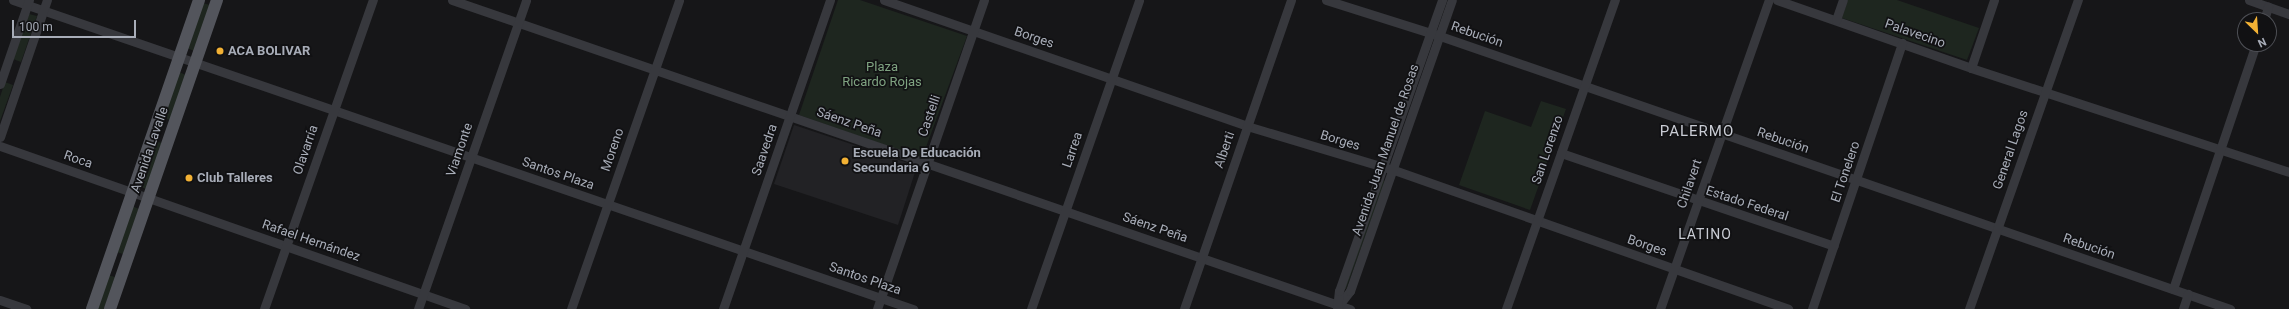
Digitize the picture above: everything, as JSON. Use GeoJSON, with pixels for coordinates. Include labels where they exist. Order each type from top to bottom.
{"type":"FeatureCollection","features":[{"type":"Feature","properties":{"kind":"main road","name":"Avenida Lavalle"},"geometry":{"type":"LineString","coordinates":[[92,309],[199,0]]}},
{"type":"Feature","properties":{"kind":"main road","name":"Avenida Lavalle"},"geometry":{"type":"LineString","coordinates":[[110,309],[217,0]]}},
{"type":"Feature","properties":{"kind":"street","name":"Santos Plaza"},"geometry":{"type":"LineString","coordinates":[[13,0],[28,2],[43,10],[913,309]]}},
{"type":"Feature","properties":{"kind":"street"},"geometry":{"type":"LineString","coordinates":[[0,137],[47,0]]}},
{"type":"Feature","properties":{"kind":"street","name":"Olavarría"},"geometry":{"type":"LineString","coordinates":[[264,309],[373,0]]}},
{"type":"Feature","properties":{"kind":"street","name":"Sáenz Peña"},"geometry":{"type":"LineString","coordinates":[[452,0],[1202,258],[1338,307],[1350,309]]}},
{"type":"Feature","properties":{"kind":"street","name":"Viamonte"},"geometry":{"type":"LineString","coordinates":[[418,309],[526,0]]}},
{"type":"Feature","properties":{"kind":"street","name":"Moreno"},"geometry":{"type":"LineString","coordinates":[[571,309],[679,0]]}},
{"type":"Feature","properties":{"kind":"street","name":"Saavedra"},"geometry":{"type":"LineString","coordinates":[[723,309],[830,0]]}},
{"type":"Feature","properties":{"kind":"street","name":"Borges"},"geometry":{"type":"LineString","coordinates":[[884,0],[1247,126],[1394,170],[1788,309]]}},
{"type":"Feature","properties":{"kind":"street","name":"Castelli"},"geometry":{"type":"LineString","coordinates":[[877,309],[984,0]]}},
{"type":"Feature","properties":{"kind":"street","name":"Larrea"},"geometry":{"type":"LineString","coordinates":[[1031,309],[1139,0]]}},
{"type":"Feature","properties":{"kind":"street","name":"Alberti"},"geometry":{"type":"LineString","coordinates":[[1184,309],[1291,0]]}},
{"type":"Feature","properties":{"kind":"street","name":"Rebución"},"geometry":{"type":"LineString","coordinates":[[1326,0],[1440,36],[2230,309]]}},
{"type":"Feature","properties":{"kind":"street","name":"Avenida Juan Manuel de Rosas"},"geometry":{"type":"LineString","coordinates":[[1338,307],[1339,291],[1442,0]]}},
{"type":"Feature","properties":{"kind":"street","name":"Avenida Juan Manuel de Rosas"},"geometry":{"type":"LineString","coordinates":[[1338,307],[1350,291],[1394,170],[1452,0]]}},
{"type":"Feature","properties":{"kind":"street","name":"San Lorenzo"},"geometry":{"type":"LineString","coordinates":[[1506,309],[1615,0]]}},
{"type":"Feature","properties":{"kind":"street","name":"Chilavert"},"geometry":{"type":"LineString","coordinates":[[1660,309],[1770,0]]}},
{"type":"Feature","properties":{"kind":"street","name":"Palavecino"},"geometry":{"type":"LineString","coordinates":[[1777,0],[1971,68],[2289,172]]}},
{"type":"Feature","properties":{"kind":"street"},"geometry":{"type":"LineString","coordinates":[[1836,20],[1843,0]]}},
{"type":"Feature","properties":{"kind":"street"},"geometry":{"type":"LineString","coordinates":[[1971,68],[1994,0]]}},
{"type":"Feature","properties":{"kind":"street","name":"General Lagos"},"geometry":{"type":"LineString","coordinates":[[1969,309],[2044,92],[2078,0]]}},
{"type":"Feature","properties":{"kind":"street"},"geometry":{"type":"LineString","coordinates":[[2249,0],[2289,14]]}},
{"type":"Feature","properties":{"kind":"street"},"geometry":{"type":"LineString","coordinates":[[0,84],[28,2]]}},
{"type":"Feature","properties":{"kind":"street"},"geometry":{"type":"LineString","coordinates":[[2266,12],[2268,7]]}},
{"type":"Feature","properties":{"kind":"street","name":"El Tonelero"},"geometry":{"type":"LineString","coordinates":[[1812,309],[1857,180],[1902,43]]}},
{"type":"Feature","properties":{"kind":"street"},"geometry":{"type":"LineString","coordinates":[[2174,289],[2253,52]]}},
{"type":"Feature","properties":{"kind":"street"},"geometry":{"type":"LineString","coordinates":[[1407,100],[1416,103]]}},
{"type":"Feature","properties":{"kind":"street","name":"Roca"},"geometry":{"type":"LineString","coordinates":[[0,146],[148,198]]}},
{"type":"Feature","properties":{"kind":"street","name":"Estado Federal"},"geometry":{"type":"LineString","coordinates":[[1562,153],[1698,201],[1834,246]]}},
{"type":"Feature","properties":{"kind":"street","name":"Rafael Hernández"},"geometry":{"type":"LineString","coordinates":[[148,198],[464,309]]}},
{"type":"Feature","properties":{"kind":"street"},"geometry":{"type":"LineString","coordinates":[[2183,309],[2188,294]]}},
{"type":"Feature","properties":{"kind":"street"},"geometry":{"type":"LineString","coordinates":[[0,300],[26,309]]}},
{"type":"Feature","properties":{"kind":"shaded area"},"geometry":{"type":"Polygon","coordinates":[[[794,125],[917,166],[898,225],[774,184],[794,125]]]}},
{"type":"Feature","properties":{"kind":"green space","name":"Plaza Ricardo Rojas"},"geometry":{"type":"Polygon","coordinates":[[[838,0],[860,0],[967,36],[922,158],[799,115],[838,0]]]}},
{"type":"Feature","properties":{"kind":"green space"},"geometry":{"type":"Polygon","coordinates":[[[1848,0],[1897,0],[1979,28],[1967,60],[1842,18],[1848,0]]]}},
{"type":"Feature","properties":{"kind":"green space"},"geometry":{"type":"Polygon","coordinates":[[[203,3],[210,5],[194,51],[187,48],[203,3]]]}},
{"type":"Feature","properties":{"kind":"green space"},"geometry":{"type":"Polygon","coordinates":[[[29,14],[37,16],[21,62],[13,59],[29,14]]]}},
{"type":"Feature","properties":{"kind":"green space"},"geometry":{"type":"Polygon","coordinates":[[[179,72],[186,75],[170,120],[163,118],[179,72]]]}},
{"type":"Feature","properties":{"kind":"green space"},"geometry":{"type":"Polygon","coordinates":[[[5,82],[13,85],[0,121],[0,97],[5,82]]]}},
{"type":"Feature","properties":{"kind":"green space"},"geometry":{"type":"Polygon","coordinates":[[[1541,101],[1566,109],[1530,210],[1459,185],[1485,111],[1531,127],[1541,101]]]}},
{"type":"Feature","properties":{"kind":"green space"},"geometry":{"type":"Polygon","coordinates":[[[155,141],[162,143],[146,189],[139,186],[155,141]]]}},
{"type":"Feature","properties":{"kind":"green space"},"geometry":{"type":"Polygon","coordinates":[[[1382,180],[1385,181],[1346,289],[1344,289],[1382,180]]]}},
{"type":"Feature","properties":{"kind":"green space"},"geometry":{"type":"Polygon","coordinates":[[[132,206],[139,209],[123,254],[116,252],[132,206]]]}},
{"type":"Feature","properties":{"kind":"green space"},"geometry":{"type":"Polygon","coordinates":[[[108,275],[115,277],[104,309],[96,309],[108,275]]]}},
{"type":"Feature","properties":{"kind":"place","name":"ACA BOLIVAR"},"geometry":{"type":"Point","coordinates":[220,51]}},
{"type":"Feature","properties":{"kind":"place","name":"Escuela De Educación Secundaria 6"},"geometry":{"type":"Point","coordinates":[845,161]}},
{"type":"Feature","properties":{"kind":"place","name":"Club Talleres"},"geometry":{"type":"Point","coordinates":[189,178]}},
{"type":"Feature","properties":{"kind":"district","name":"PALERMO"},"geometry":{"type":"Point","coordinates":[1697,132]}},
{"type":"Feature","properties":{"kind":"district","name":"LATINO"},"geometry":{"type":"Point","coordinates":[1705,234]}}]}
